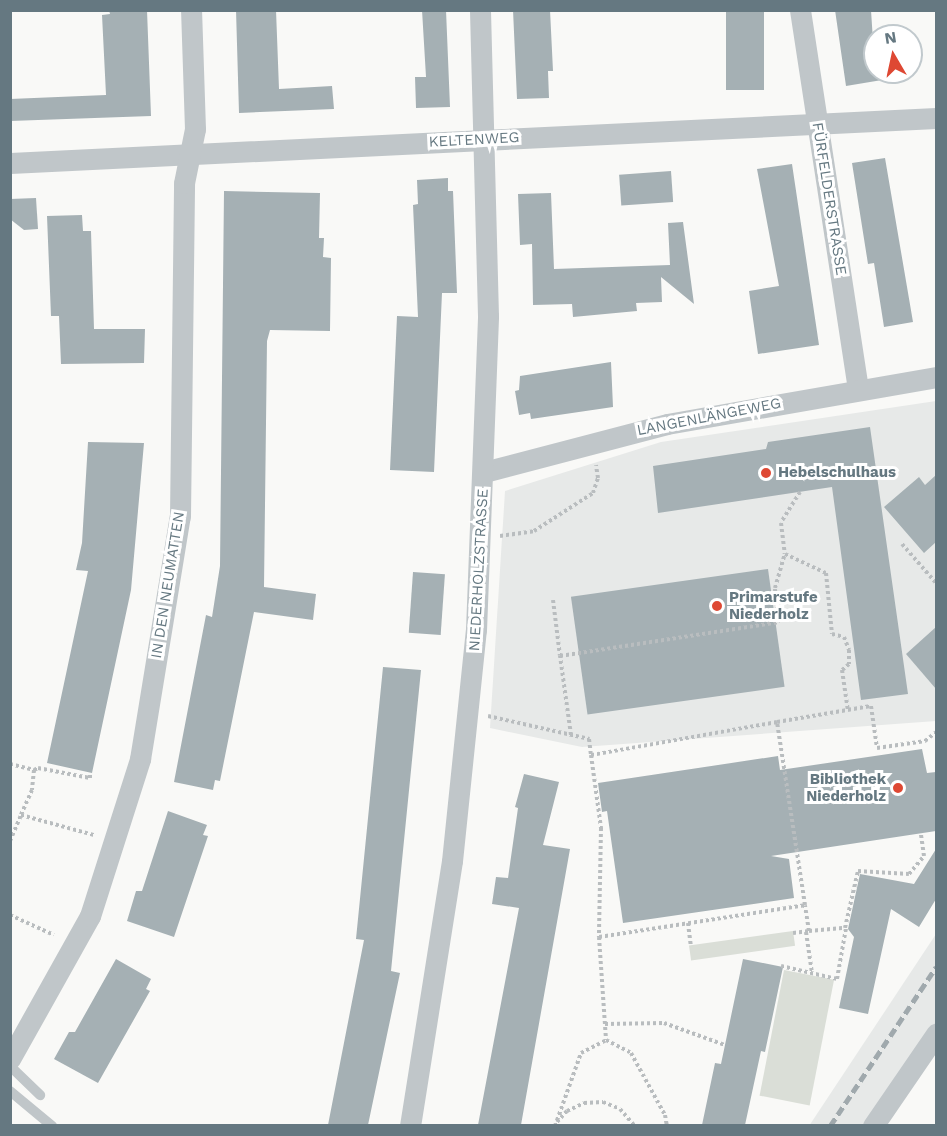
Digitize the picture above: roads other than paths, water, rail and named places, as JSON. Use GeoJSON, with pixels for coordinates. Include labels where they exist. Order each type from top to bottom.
{"type":"FeatureCollection","features":[{"type":"Feature","properties":{"kind":"street","name":"IN DEN NEUMATTEN"},"geometry":{"type":"LineString","coordinates":[[10,1059],[90,916],[140,759],[180,516],[184,183],[195,129],[191,10]]}},
{"type":"Feature","properties":{"kind":"street","name":"NIEDERHOLZSTRASSE"},"geometry":{"type":"LineString","coordinates":[[411,1125],[452,861],[468,711],[481,537],[488,316],[480,10]]}},
{"type":"Feature","properties":{"kind":"street","name":"FÜRFELDERSTRASSE"},"geometry":{"type":"LineString","coordinates":[[800,10],[858,388]]}},
{"type":"Feature","properties":{"kind":"street","name":"KELTENWEG"},"geometry":{"type":"LineString","coordinates":[[10,163],[816,121],[936,118]]}},
{"type":"Feature","properties":{"kind":"street","name":"LANGENLÄNGEWEG"},"geometry":{"type":"LineString","coordinates":[[484,472],[667,423],[858,388],[936,377]]}},
{"type":"Feature","properties":{"kind":"street"},"geometry":{"type":"LineString","coordinates":[[873,1125],[936,1034]]}},
{"type":"Feature","properties":{"kind":"lane"},"geometry":{"type":"LineString","coordinates":[[10,1066],[40,1095]]}},
{"type":"Feature","properties":{"kind":"lane"},"geometry":{"type":"LineString","coordinates":[[10,1091],[52,1125]]}},
{"type":"Feature","properties":{"kind":"railway"},"geometry":{"type":"LineString","coordinates":[[830,1126],[936,967]]}},
{"type":"Feature","properties":{"kind":"place","name":"Hebelschulhaus"},"geometry":{"type":"Point","coordinates":[766,473]}},
{"type":"Feature","properties":{"kind":"place","name":"Primarstufe Niederholz"},"geometry":{"type":"Point","coordinates":[717,606]}},
{"type":"Feature","properties":{"kind":"place","name":"Bibliothek Niederholz"},"geometry":{"type":"Point","coordinates":[898,788]}}]}
